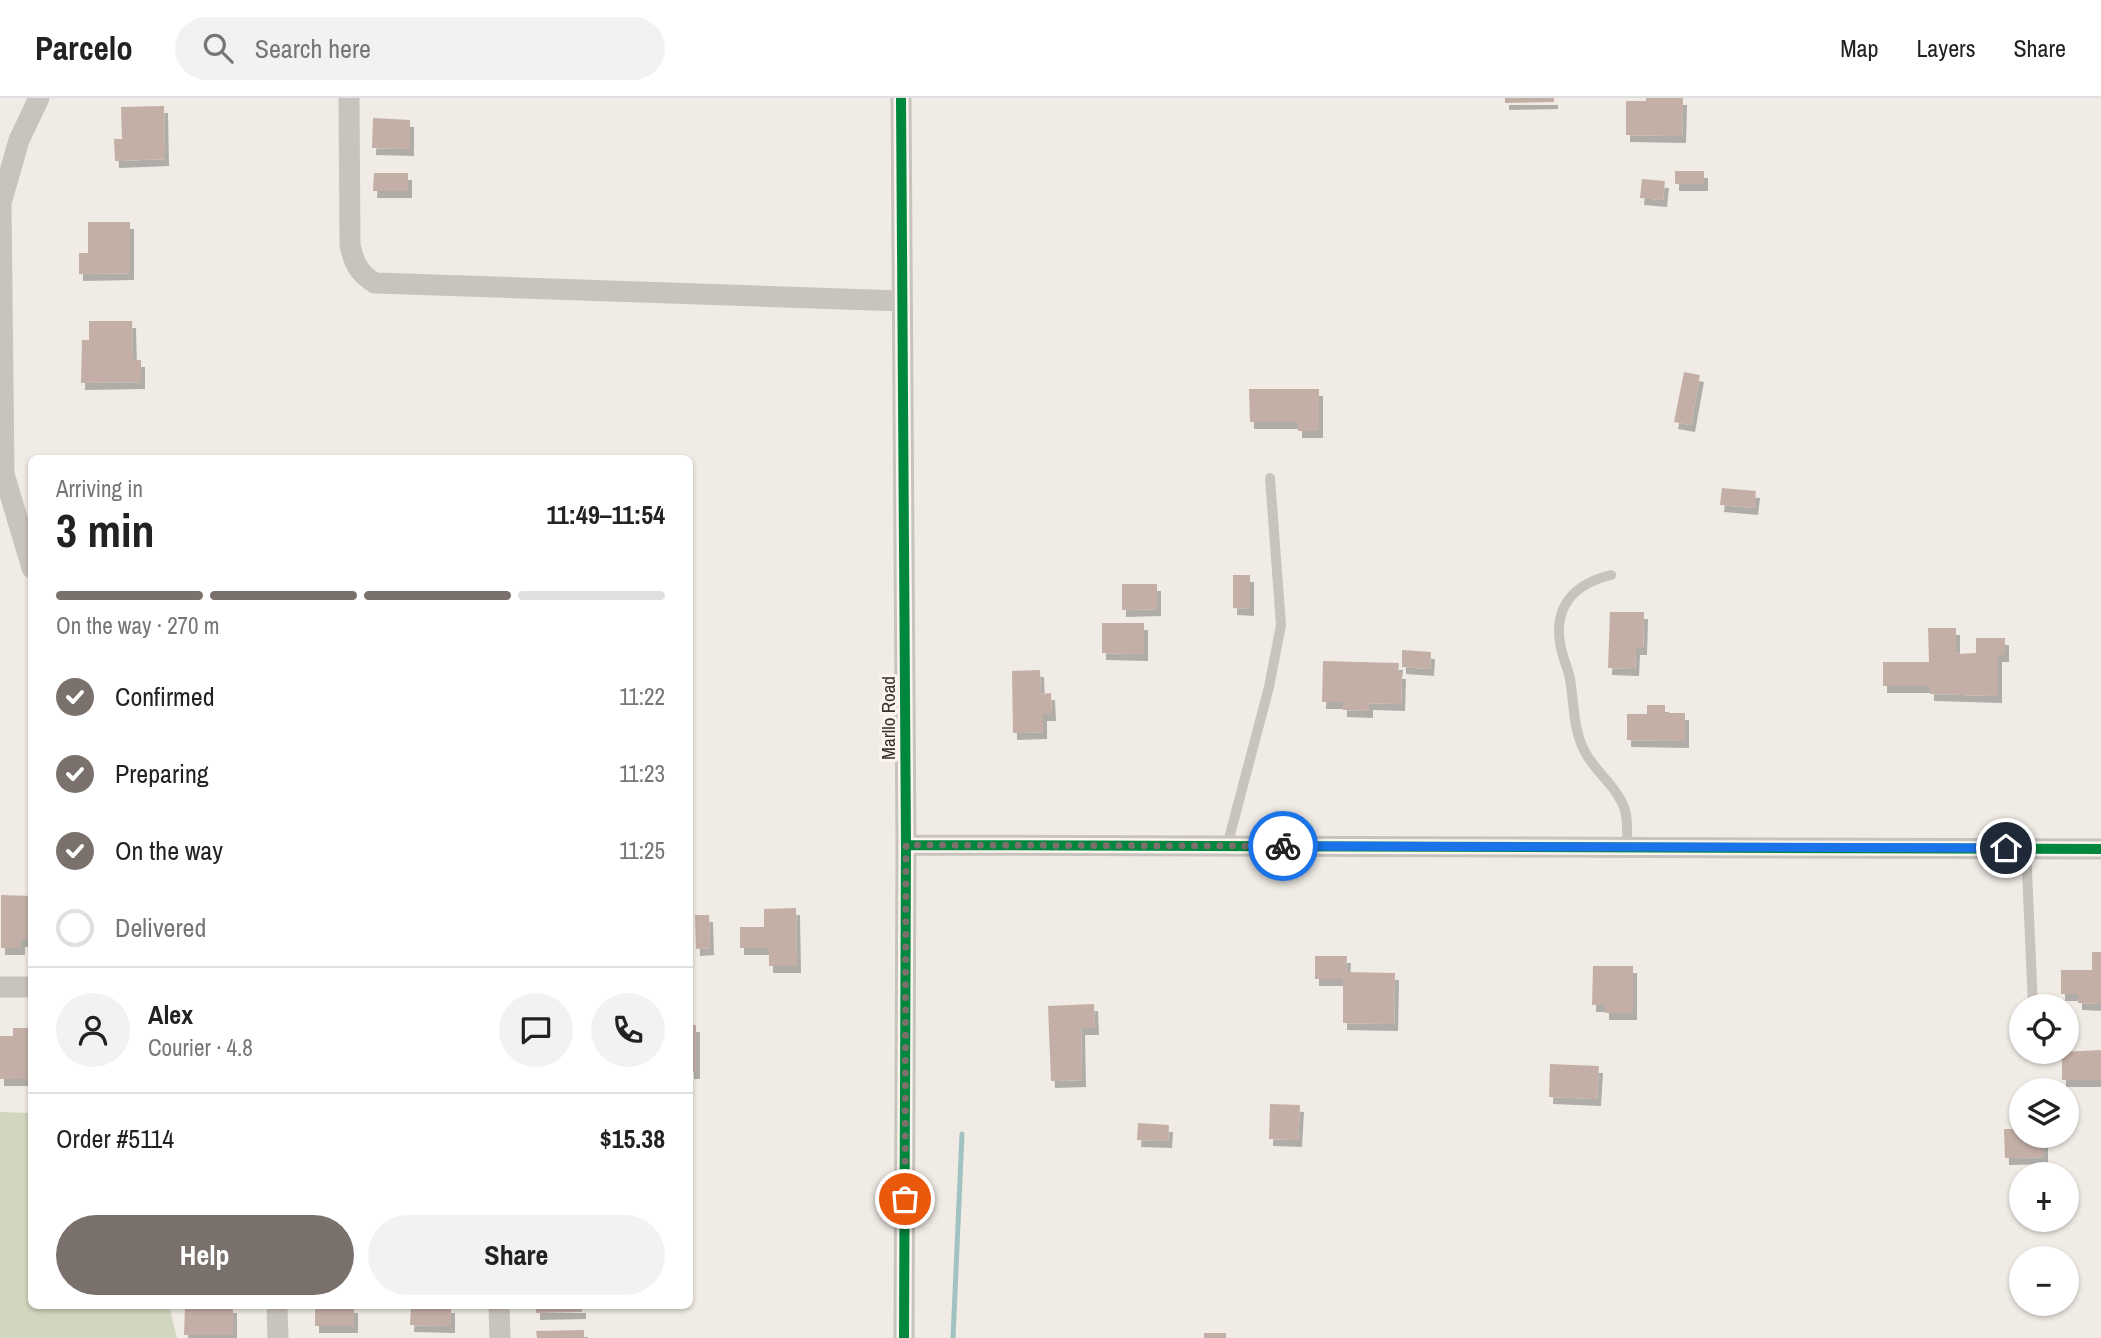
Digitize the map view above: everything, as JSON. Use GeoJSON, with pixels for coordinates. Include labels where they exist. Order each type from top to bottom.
{"type":"FeatureCollection","features":[{"type":"Feature","properties":{"kind":"street"},"geometry":{"type":"LineString","coordinates":[[27,98],[19,140],[1,203],[4,474],[28,555]]}},
{"type":"Feature","properties":{"kind":"street"},"geometry":{"type":"LineString","coordinates":[[19,140],[39,98]]}},
{"type":"Feature","properties":{"kind":"street"},"geometry":{"type":"LineString","coordinates":[[349,98],[350,245],[354,263],[363,276],[375,283],[902,301]]}},
{"type":"Feature","properties":{"kind":"street","name":"Marllo Road"},"geometry":{"type":"LineString","coordinates":[[901,98],[906,845],[904,1338]]}},
{"type":"Feature","properties":{"kind":"street"},"geometry":{"type":"LineString","coordinates":[[906,845],[2101,849]]}},
{"type":"Feature","properties":{"kind":"street"},"geometry":{"type":"LineString","coordinates":[[0,987],[28,987]]}},
{"type":"Feature","properties":{"kind":"street"},"geometry":{"type":"LineString","coordinates":[[278,1309],[278,1338]]}},
{"type":"Feature","properties":{"kind":"street"},"geometry":{"type":"LineString","coordinates":[[499,1309],[500,1338]]}},
{"type":"Feature","properties":{"kind":"lane"},"geometry":{"type":"LineString","coordinates":[[1227,846],[1269,687],[1281,625],[1270,478]]}},
{"type":"Feature","properties":{"kind":"lane"},"geometry":{"type":"LineString","coordinates":[[1611,575],[1595,578],[1573,592],[1563,607],[1559,634],[1580,740],[1592,764],[1621,800],[1627,821],[1627,847]]}},
{"type":"Feature","properties":{"kind":"lane"},"geometry":{"type":"LineString","coordinates":[[2026,848],[2032,994]]}},
{"type":"Feature","properties":{"kind":"green space"},"geometry":{"type":"Polygon","coordinates":[[[0,1112],[28,1113],[28,1309],[170,1309],[177,1338],[0,1338],[0,1112]]]}},
{"type":"Feature","properties":{"kind":"building"},"geometry":{"type":"Polygon","coordinates":[[[1505,98],[1554,98],[1554,102],[1505,103],[1505,98]]]}},
{"type":"Feature","properties":{"kind":"building"},"geometry":{"type":"Polygon","coordinates":[[[1646,98],[1683,98],[1682,136],[1626,135],[1626,101],[1646,101],[1646,98]]]}},
{"type":"Feature","properties":{"kind":"building"},"geometry":{"type":"Polygon","coordinates":[[[164,106],[165,159],[115,161],[114,139],[122,139],[121,107],[164,106]]]}},
{"type":"Feature","properties":{"kind":"building"},"geometry":{"type":"Polygon","coordinates":[[[373,118],[410,120],[410,149],[372,148],[373,118]]]}},
{"type":"Feature","properties":{"kind":"building"},"geometry":{"type":"Polygon","coordinates":[[[1675,171],[1704,171],[1704,184],[1675,184],[1675,171]]]}},
{"type":"Feature","properties":{"kind":"building"},"geometry":{"type":"Polygon","coordinates":[[[374,173],[408,173],[408,191],[373,191],[374,173]]]}},
{"type":"Feature","properties":{"kind":"building"},"geometry":{"type":"Polygon","coordinates":[[[1642,179],[1665,181],[1663,200],[1640,198],[1642,179]]]}},
{"type":"Feature","properties":{"kind":"building"},"geometry":{"type":"Polygon","coordinates":[[[88,222],[130,222],[130,273],[79,274],[79,253],[88,253],[88,222]]]}},
{"type":"Feature","properties":{"kind":"building"},"geometry":{"type":"Polygon","coordinates":[[[89,321],[132,321],[133,360],[141,360],[141,382],[81,383],[82,340],[89,340],[89,321]]]}},
{"type":"Feature","properties":{"kind":"building"},"geometry":{"type":"Polygon","coordinates":[[[1684,372],[1700,375],[1691,425],[1674,422],[1684,372]]]}},
{"type":"Feature","properties":{"kind":"building"},"geometry":{"type":"Polygon","coordinates":[[[1249,389],[1319,389],[1319,431],[1298,431],[1298,422],[1250,422],[1249,389]]]}},
{"type":"Feature","properties":{"kind":"building"},"geometry":{"type":"Polygon","coordinates":[[[1722,488],[1756,491],[1754,508],[1720,505],[1722,488]]]}},
{"type":"Feature","properties":{"kind":"building"},"geometry":{"type":"Polygon","coordinates":[[[1233,575],[1250,575],[1250,609],[1233,608],[1233,575]]]}},
{"type":"Feature","properties":{"kind":"building"},"geometry":{"type":"Polygon","coordinates":[[[1122,584],[1157,584],[1157,609],[1122,610],[1122,584]]]}},
{"type":"Feature","properties":{"kind":"building"},"geometry":{"type":"Polygon","coordinates":[[[1610,612],[1644,612],[1643,648],[1636,648],[1635,669],[1608,668],[1610,612]]]}},
{"type":"Feature","properties":{"kind":"building"},"geometry":{"type":"Polygon","coordinates":[[[1102,623],[1144,623],[1144,654],[1102,653],[1102,623]]]}},
{"type":"Feature","properties":{"kind":"building"},"geometry":{"type":"Polygon","coordinates":[[[1928,628],[1956,628],[1956,654],[1976,653],[1976,638],[2005,638],[2005,655],[1998,655],[1998,696],[1930,694],[1930,686],[1883,686],[1883,662],[1929,662],[1928,628]]]}},
{"type":"Feature","properties":{"kind":"building"},"geometry":{"type":"Polygon","coordinates":[[[1402,650],[1431,652],[1430,669],[1402,667],[1402,650]]]}},
{"type":"Feature","properties":{"kind":"building"},"geometry":{"type":"Polygon","coordinates":[[[1323,661],[1399,663],[1398,672],[1402,672],[1401,704],[1369,703],[1369,711],[1343,710],[1343,702],[1322,702],[1323,661]]]}},
{"type":"Feature","properties":{"kind":"building"},"geometry":{"type":"Polygon","coordinates":[[[1040,670],[1041,694],[1051,693],[1052,714],[1043,714],[1043,732],[1013,733],[1012,671],[1040,670]]]}},
{"type":"Feature","properties":{"kind":"building"},"geometry":{"type":"Polygon","coordinates":[[[1647,705],[1665,705],[1665,713],[1685,713],[1685,741],[1627,740],[1627,714],[1647,714],[1647,705]]]}},
{"type":"Feature","properties":{"kind":"building"},"geometry":{"type":"Polygon","coordinates":[[[1,895],[28,896],[28,940],[21,940],[21,948],[1,948],[1,895]]]}},
{"type":"Feature","properties":{"kind":"building"},"geometry":{"type":"Polygon","coordinates":[[[796,908],[797,966],[769,966],[769,948],[740,948],[740,927],[764,927],[764,909],[796,908]]]}},
{"type":"Feature","properties":{"kind":"building"},"geometry":{"type":"Polygon","coordinates":[[[695,915],[709,915],[710,948],[696,949],[695,915]]]}},
{"type":"Feature","properties":{"kind":"building"},"geometry":{"type":"Polygon","coordinates":[[[2092,952],[2101,952],[2101,1004],[2079,1003],[2079,994],[2061,994],[2061,970],[2092,970],[2092,952]]]}},
{"type":"Feature","properties":{"kind":"building"},"geometry":{"type":"Polygon","coordinates":[[[1315,956],[1347,956],[1346,972],[1395,973],[1394,1024],[1343,1023],[1343,979],[1315,979],[1315,956]]]}},
{"type":"Feature","properties":{"kind":"building"},"geometry":{"type":"Polygon","coordinates":[[[1593,966],[1633,966],[1633,1013],[1605,1013],[1605,1005],[1592,1005],[1593,966]]]}},
{"type":"Feature","properties":{"kind":"building"},"geometry":{"type":"Polygon","coordinates":[[[1094,1004],[1095,1028],[1081,1028],[1082,1080],[1051,1081],[1048,1006],[1094,1004]]]}},
{"type":"Feature","properties":{"kind":"building"},"geometry":{"type":"Polygon","coordinates":[[[693,1025],[696,1025],[696,1072],[693,1072],[693,1025]]]}},
{"type":"Feature","properties":{"kind":"building"},"geometry":{"type":"Polygon","coordinates":[[[13,1028],[28,1028],[28,1079],[0,1079],[0,1036],[13,1036],[13,1028]]]}},
{"type":"Feature","properties":{"kind":"building"},"geometry":{"type":"Polygon","coordinates":[[[2101,1050],[2101,1080],[2062,1078],[2062,1064],[2079,1064],[2079,1051],[2101,1050]]]}},
{"type":"Feature","properties":{"kind":"building"},"geometry":{"type":"Polygon","coordinates":[[[1550,1064],[1599,1066],[1597,1099],[1549,1097],[1550,1064]]]}},
{"type":"Feature","properties":{"kind":"building"},"geometry":{"type":"Polygon","coordinates":[[[1270,1104],[1300,1105],[1298,1140],[1269,1139],[1270,1104]]]}},
{"type":"Feature","properties":{"kind":"building"},"geometry":{"type":"Polygon","coordinates":[[[1138,1123],[1169,1125],[1168,1141],[1137,1140],[1138,1123]]]}},
{"type":"Feature","properties":{"kind":"building"},"geometry":{"type":"Polygon","coordinates":[[[2004,1129],[2009,1129],[2009,1148],[2044,1148],[2044,1157],[2005,1158],[2004,1129]]]}},
{"type":"Feature","properties":{"kind":"building"},"geometry":{"type":"Polygon","coordinates":[[[185,1309],[233,1309],[233,1335],[184,1335],[185,1309]]]}},
{"type":"Feature","properties":{"kind":"building"},"geometry":{"type":"Polygon","coordinates":[[[315,1309],[354,1309],[354,1326],[315,1326],[315,1309]]]}},
{"type":"Feature","properties":{"kind":"building"},"geometry":{"type":"Polygon","coordinates":[[[411,1309],[451,1309],[451,1326],[410,1325],[411,1309]]]}},
{"type":"Feature","properties":{"kind":"building"},"geometry":{"type":"Polygon","coordinates":[[[536,1309],[582,1309],[582,1312],[536,1313],[536,1309]]]}},
{"type":"Feature","properties":{"kind":"building"},"geometry":{"type":"Polygon","coordinates":[[[584,1330],[584,1338],[537,1338],[536,1331],[584,1330]]]}},
{"type":"Feature","properties":{"kind":"building"},"geometry":{"type":"Polygon","coordinates":[[[1204,1333],[1226,1333],[1226,1338],[1204,1338],[1204,1333]]]}},
{"type":"Feature","properties":{"kind":"waterway"},"geometry":{"type":"LineString","coordinates":[[953,1338],[962,1134]]}},
{"type":"Feature","properties":{"kind":"cycle path"},"geometry":{"type":"LineString","coordinates":[[901,98],[906,845],[904,1338]]}},
{"type":"Feature","properties":{"kind":"cycle path"},"geometry":{"type":"LineString","coordinates":[[906,845],[2101,849]]}},
{"type":"Feature","properties":{"kind":"way so far"},"geometry":{"type":"LineString","coordinates":[[905,1199],[906,845],[1283,846]]}},
{"type":"Feature","properties":{"kind":"route"},"geometry":{"type":"LineString","coordinates":[[1283,846],[2006,848]]}}]}
